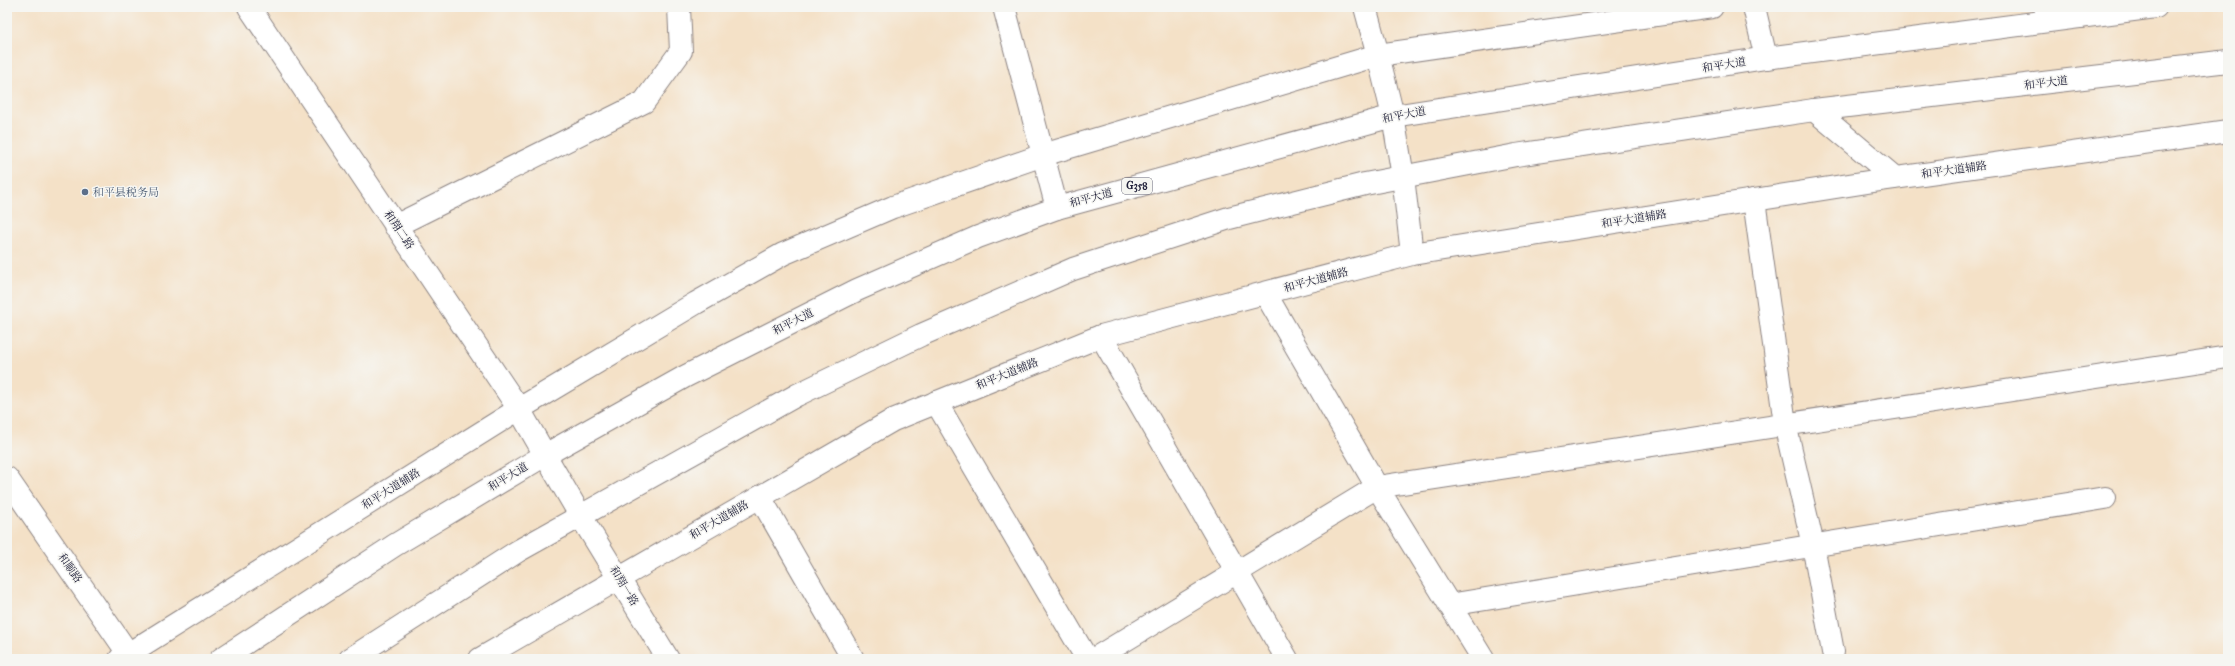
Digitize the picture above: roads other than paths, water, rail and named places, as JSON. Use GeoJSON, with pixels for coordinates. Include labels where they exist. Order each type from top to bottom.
{"type":"FeatureCollection","features":[{"type":"Feature","properties":{"kind":"main road","name":"和翔二路"},"geometry":{"type":"LineString","coordinates":[[250,7],[395,226],[520,409],[545,455]]}},
{"type":"Feature","properties":{"kind":"main road"},"geometry":{"type":"LineString","coordinates":[[395,226],[644,102],[681,51],[679,7]]}},
{"type":"Feature","properties":{"kind":"main road"},"geometry":{"type":"LineString","coordinates":[[1004,7],[1057,208]]}},
{"type":"Feature","properties":{"kind":"main road"},"geometry":{"type":"LineString","coordinates":[[1365,7],[1393,116],[1403,177],[1412,254]]}},
{"type":"Feature","properties":{"kind":"main road","name":"和平大道辅路"},"geometry":{"type":"LineString","coordinates":[[127,657],[520,409],[696,303],[783,254],[893,207],[1043,155],[1378,55],[1712,7]]}},
{"type":"Feature","properties":{"kind":"main road"},"geometry":{"type":"LineString","coordinates":[[1754,7],[1766,58]]}},
{"type":"Feature","properties":{"kind":"main road"},"geometry":{"type":"LineString","coordinates":[[2045,7],[2088,12]]}},
{"type":"Feature","properties":{"kind":"main road","name":"和平大道"},"geometry":{"type":"LineString","coordinates":[[221,659],[395,545],[545,455],[686,376],[857,290],[978,237],[1057,208],[1393,116],[1766,58],[2088,12],[2156,7]]}},
{"type":"Feature","properties":{"kind":"main road","name":"和平大道"},"geometry":{"type":"LineString","coordinates":[[350,659],[518,551],[580,514],[797,395],[921,335],[1073,269],[1229,218],[1403,177],[1516,155],[1814,110],[2228,61]]}},
{"type":"Feature","properties":{"kind":"main road"},"geometry":{"type":"LineString","coordinates":[[1814,110],[1895,178]]}},
{"type":"Feature","properties":{"kind":"main road","name":"和平大道辅路"},"geometry":{"type":"LineString","coordinates":[[480,659],[893,420],[1101,336],[1412,254],[1895,178],[2228,131]]}},
{"type":"Feature","properties":{"kind":"main road"},"geometry":{"type":"LineString","coordinates":[[1754,200],[1785,424],[1813,545],[1833,652]]}},
{"type":"Feature","properties":{"kind":"main road"},"geometry":{"type":"LineString","coordinates":[[1265,293],[1376,487],[1483,659]]}},
{"type":"Feature","properties":{"kind":"main road"},"geometry":{"type":"LineString","coordinates":[[1101,336],[1236,573],[1287,659]]}},
{"type":"Feature","properties":{"kind":"main road"},"geometry":{"type":"LineString","coordinates":[[1094,659],[1376,487],[2228,357]]}},
{"type":"Feature","properties":{"kind":"main road"},"geometry":{"type":"LineString","coordinates":[[936,402],[1087,659]]}},
{"type":"Feature","properties":{"kind":"main road","name":"和翔一路"},"geometry":{"type":"LineString","coordinates":[[545,455],[668,659]]}},
{"type":"Feature","properties":{"kind":"main road","name":"和顺路"},"geometry":{"type":"LineString","coordinates":[[7,478],[127,657]]}},
{"type":"Feature","properties":{"kind":"main road"},"geometry":{"type":"LineString","coordinates":[[760,497],[853,659]]}},
{"type":"Feature","properties":{"kind":"main road"},"geometry":{"type":"LineString","coordinates":[[1450,605],[2105,498]]}},
{"type":"Feature","properties":{"kind":"place","name":"和平县税务局"},"geometry":{"type":"Point","coordinates":[85,192]}}]}
